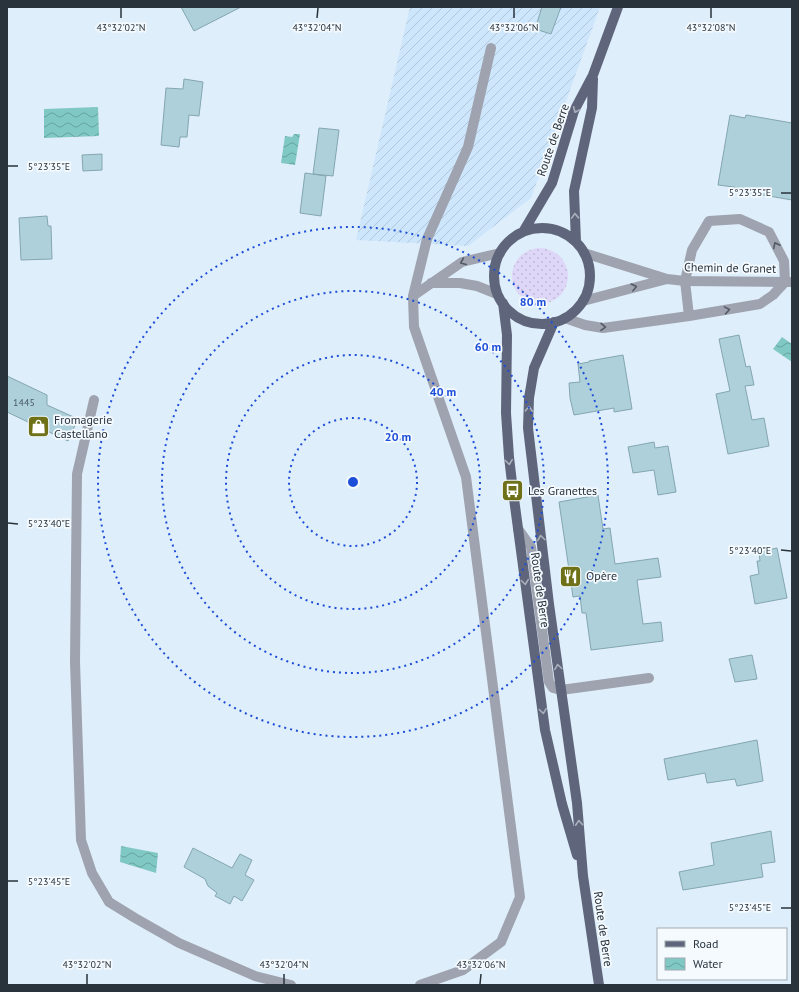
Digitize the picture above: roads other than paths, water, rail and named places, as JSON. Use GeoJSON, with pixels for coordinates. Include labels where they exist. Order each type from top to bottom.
{"type":"FeatureCollection","features":[{"type":"Feature","properties":{"kind":"main road","name":"Route de Berre"},"geometry":{"type":"LineString","coordinates":[[523,232],[552,183],[574,111],[593,75],[618,7]]}},
{"type":"Feature","properties":{"kind":"main road","name":"Route de Berre"},"geometry":{"type":"LineString","coordinates":[[576,242],[574,191],[592,108],[593,75]]}},
{"type":"Feature","properties":{"kind":"main road"},"geometry":{"type":"LineString","coordinates":[[537,228],[551,229],[564,234],[576,242],[584,253],[590,277],[588,290],[583,301],[575,311],[565,318],[542,324],[530,323],[520,319],[510,312],[502,303],[497,294],[494,280],[495,266],[500,253],[510,240],[523,232],[537,228]]}},
{"type":"Feature","properties":{"kind":"main road","name":"Route de Berre"},"geometry":{"type":"LineString","coordinates":[[502,303],[507,335],[506,413],[508,457],[545,730],[562,804],[583,876]]}},
{"type":"Feature","properties":{"kind":"main road","name":"Route de Berre"},"geometry":{"type":"LineString","coordinates":[[554,322],[534,368],[529,398],[528,428],[535,493],[577,803],[583,876],[599,985]]}},
{"type":"Feature","properties":{"kind":"street"},"geometry":{"type":"LineString","coordinates":[[420,985],[463,970],[502,942],[520,897],[466,477],[414,327],[413,296],[427,239],[468,148],[491,48]]}},
{"type":"Feature","properties":{"kind":"street"},"geometry":{"type":"LineString","coordinates":[[565,318],[585,325],[603,328],[689,316],[760,304],[788,282],[784,261],[769,232],[740,219],[708,221],[692,250],[684,281],[689,316]]}},
{"type":"Feature","properties":{"kind":"street"},"geometry":{"type":"LineString","coordinates":[[413,296],[462,262],[500,253]]}},
{"type":"Feature","properties":{"kind":"street","name":"Chemin de Granet"},"geometry":{"type":"LineString","coordinates":[[584,253],[667,278],[684,281],[788,282]]}},
{"type":"Feature","properties":{"kind":"street","name":"Chemin de Granet"},"geometry":{"type":"LineString","coordinates":[[583,301],[667,278]]}},
{"type":"Feature","properties":{"kind":"street"},"geometry":{"type":"LineString","coordinates":[[431,283],[460,283],[477,286],[497,294]]}},
{"type":"Feature","properties":{"kind":"street"},"geometry":{"type":"LineString","coordinates":[[94,400],[77,474],[75,662],[81,840],[92,874],[109,902],[179,943],[255,976],[291,985]]}},
{"type":"Feature","properties":{"kind":"street"},"geometry":{"type":"LineString","coordinates":[[518,529],[531,547],[550,682],[553,688],[561,690],[649,678]]}},
{"type":"Feature","properties":{"kind":"water"},"geometry":{"type":"Polygon","coordinates":[[[98,107],[99,136],[44,138],[44,109],[98,107]]]}},
{"type":"Feature","properties":{"kind":"water"},"geometry":{"type":"Polygon","coordinates":[[[294,134],[300,134],[295,165],[281,163],[285,136],[292,137],[294,134]]]}},
{"type":"Feature","properties":{"kind":"water"},"geometry":{"type":"Polygon","coordinates":[[[782,337],[792,344],[792,362],[773,349],[782,337]]]}},
{"type":"Feature","properties":{"kind":"water"},"geometry":{"type":"Polygon","coordinates":[[[121,846],[158,853],[156,873],[120,862],[121,846]]]}},
{"type":"Feature","properties":{"kind":"place","name":"Fromagerie Castellano"},"geometry":{"type":"Point","coordinates":[39,427]}},
{"type":"Feature","properties":{"kind":"place","name":"Les Granettes"},"geometry":{"type":"Point","coordinates":[513,491]}},
{"type":"Feature","properties":{"kind":"place","name":"Opère"},"geometry":{"type":"Point","coordinates":[570,576]}}]}
